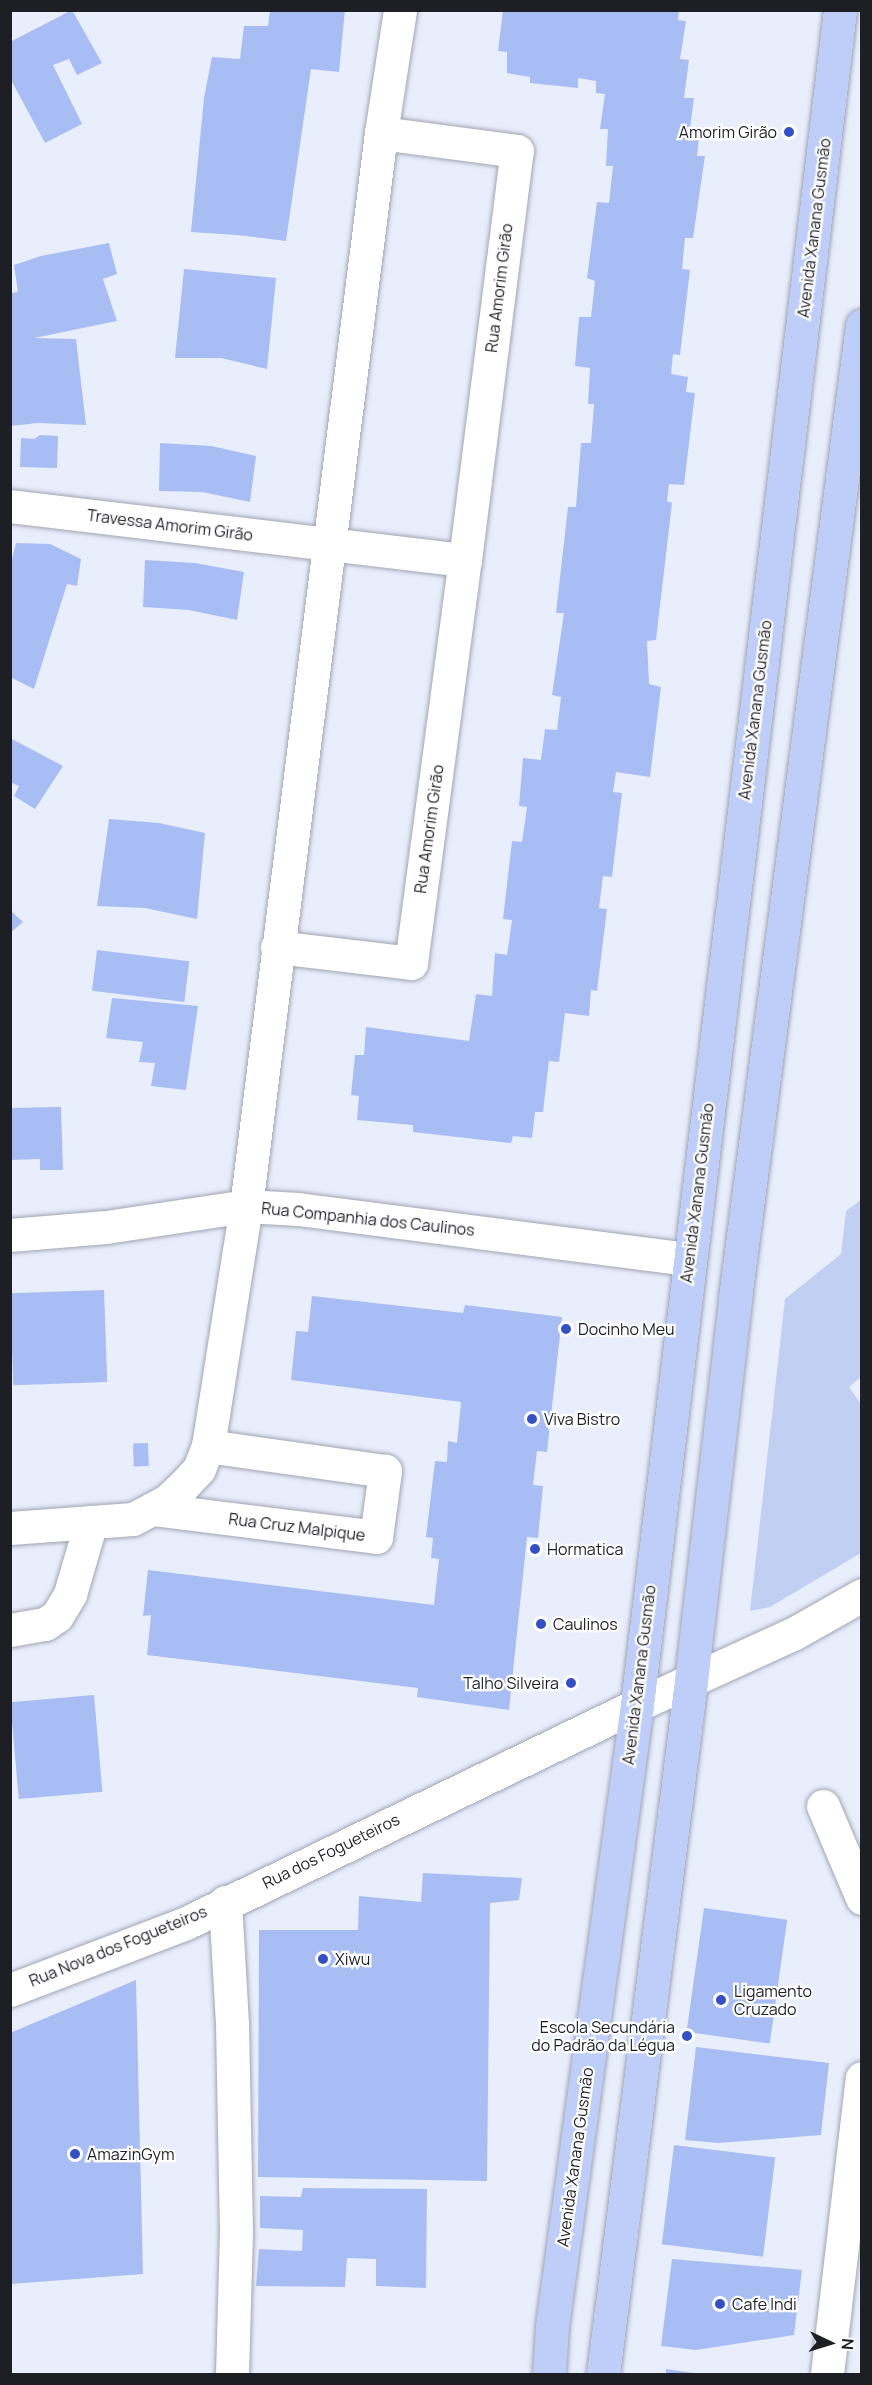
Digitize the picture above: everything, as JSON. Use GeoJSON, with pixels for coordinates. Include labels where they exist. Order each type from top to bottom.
{"type":"FeatureCollection","features":[{"type":"Feature","properties":{"kind":"main road","name":"Avenida Xanana Gusmão"},"geometry":{"type":"LineString","coordinates":[[549,2374],[552,2326],[637,1705],[840,10]]}},
{"type":"Feature","properties":{"kind":"main road"},"geometry":{"type":"LineString","coordinates":[[603,2374],[691,1681],[735,1298],[861,325]]}},
{"type":"Feature","properties":{"kind":"street"},"geometry":{"type":"LineString","coordinates":[[246,1206],[381,133],[400,10]]}},
{"type":"Feature","properties":{"kind":"street","name":"Rua Amorim Girão"},"geometry":{"type":"LineString","coordinates":[[277,947],[411,963],[465,560],[517,151],[381,133]]}},
{"type":"Feature","properties":{"kind":"street","name":"Travessa Amorim Girão"},"geometry":{"type":"LineString","coordinates":[[10,506],[329,544]]}},
{"type":"Feature","properties":{"kind":"street"},"geometry":{"type":"LineString","coordinates":[[329,544],[465,560]]}},
{"type":"Feature","properties":{"kind":"street","name":"Rua Companhia dos Caulinos"},"geometry":{"type":"LineString","coordinates":[[10,1235],[106,1227],[246,1206],[309,1210],[689,1259]]}},
{"type":"Feature","properties":{"kind":"street","name":"Rua Cruz Malpique"},"geometry":{"type":"LineString","coordinates":[[10,1528],[133,1519],[168,1500],[199,1468],[208,1446],[246,1206]]}},
{"type":"Feature","properties":{"kind":"street","name":"Rua Cruz Malpique"},"geometry":{"type":"LineString","coordinates":[[152,1509],[376,1537],[385,1471],[208,1446]]}},
{"type":"Feature","properties":{"kind":"street"},"geometry":{"type":"LineString","coordinates":[[10,1630],[45,1624],[57,1617],[70,1594],[91,1522]]}},
{"type":"Feature","properties":{"kind":"street","name":"Rua dos Fogueteiros"},"geometry":{"type":"LineString","coordinates":[[225,1902],[637,1705],[793,1635],[861,1595]]}},
{"type":"Feature","properties":{"kind":"street"},"geometry":{"type":"LineString","coordinates":[[823,1806],[861,1898]]}},
{"type":"Feature","properties":{"kind":"street"},"geometry":{"type":"LineString","coordinates":[[225,1902],[232,2024],[236,2231],[232,2374]]}},
{"type":"Feature","properties":{"kind":"street","name":"Rua Nova dos Fogueteiros"},"geometry":{"type":"LineString","coordinates":[[10,1990],[186,1923],[225,1902]]}},
{"type":"Feature","properties":{"kind":"street"},"geometry":{"type":"LineString","coordinates":[[827,2374],[861,2078]]}},
{"type":"Feature","properties":{"kind":"shaded area"},"geometry":{"type":"Polygon","coordinates":[[[861,1200],[861,1377],[849,1387],[861,1404],[861,1553],[770,1607],[750,1611],[785,1299],[841,1254],[846,1211],[861,1200]]]}},
{"type":"Feature","properties":{"kind":"building"},"geometry":{"type":"Polygon","coordinates":[[[72,10],[102,63],[77,75],[69,59],[53,65],[82,124],[45,143],[10,78],[10,42],[72,10]]]}},
{"type":"Feature","properties":{"kind":"building"},"geometry":{"type":"Polygon","coordinates":[[[270,10],[345,10],[339,72],[311,69],[286,241],[191,232],[204,98],[212,57],[240,59],[244,26],[268,26],[270,10]]]}},
{"type":"Feature","properties":{"kind":"building"},"geometry":{"type":"Polygon","coordinates":[[[503,10],[679,10],[678,20],[686,21],[680,59],[689,60],[684,98],[694,98],[689,137],[699,138],[697,156],[705,156],[693,238],[685,238],[682,269],[690,270],[680,355],[673,354],[671,374],[688,377],[686,392],[695,393],[684,485],[669,484],[667,501],[672,503],[656,640],[647,641],[649,684],[661,687],[650,777],[616,772],[613,792],[622,793],[612,877],[603,876],[599,908],[607,909],[597,991],[591,990],[589,1016],[565,1013],[559,1062],[549,1061],[543,1112],[535,1112],[532,1138],[513,1136],[511,1143],[413,1132],[413,1125],[357,1120],[359,1096],[351,1095],[355,1055],[364,1055],[366,1027],[469,1041],[476,994],[492,996],[495,953],[507,955],[512,920],[503,919],[512,841],[522,842],[527,807],[519,806],[523,758],[541,760],[545,729],[557,730],[561,697],[552,695],[564,613],[556,613],[568,507],[576,507],[581,443],[591,443],[594,404],[588,404],[590,368],[575,366],[579,317],[591,317],[595,281],[587,278],[597,202],[609,203],[613,166],[606,166],[608,129],[600,129],[605,94],[596,93],[596,81],[578,78],[578,88],[530,83],[530,77],[507,73],[507,52],[498,51],[503,10]]]}},
{"type":"Feature","properties":{"kind":"building"},"geometry":{"type":"Polygon","coordinates":[[[109,243],[117,274],[103,279],[117,321],[34,338],[76,339],[86,425],[38,423],[10,426],[10,293],[18,292],[14,265],[41,256],[109,243]]]}},
{"type":"Feature","properties":{"kind":"building"},"geometry":{"type":"Polygon","coordinates":[[[184,269],[276,278],[267,369],[221,358],[175,358],[184,269]]]}},
{"type":"Feature","properties":{"kind":"building"},"geometry":{"type":"Polygon","coordinates":[[[40,435],[58,436],[57,468],[20,467],[21,438],[34,439],[40,435]]]}},
{"type":"Feature","properties":{"kind":"building"},"geometry":{"type":"Polygon","coordinates":[[[160,443],[211,446],[256,456],[250,502],[202,492],[159,491],[160,443]]]}},
{"type":"Feature","properties":{"kind":"building"},"geometry":{"type":"Polygon","coordinates":[[[16,543],[50,544],[81,559],[77,586],[67,584],[34,689],[10,677],[10,567],[16,543]]]}},
{"type":"Feature","properties":{"kind":"building"},"geometry":{"type":"Polygon","coordinates":[[[145,560],[195,563],[244,572],[237,620],[189,610],[143,607],[145,560]]]}},
{"type":"Feature","properties":{"kind":"building"},"geometry":{"type":"Polygon","coordinates":[[[10,738],[63,766],[35,809],[14,796],[19,786],[10,782],[10,738]]]}},
{"type":"Feature","properties":{"kind":"building"},"geometry":{"type":"Polygon","coordinates":[[[109,819],[159,823],[205,833],[197,919],[145,908],[97,906],[109,819]]]}},
{"type":"Feature","properties":{"kind":"building"},"geometry":{"type":"Polygon","coordinates":[[[10,910],[23,922],[10,933],[10,910]]]}},
{"type":"Feature","properties":{"kind":"building"},"geometry":{"type":"Polygon","coordinates":[[[97,950],[189,961],[184,1002],[92,991],[97,950]]]}},
{"type":"Feature","properties":{"kind":"building"},"geometry":{"type":"Polygon","coordinates":[[[112,998],[198,1006],[186,1090],[151,1086],[155,1063],[139,1062],[143,1042],[106,1038],[112,998]]]}},
{"type":"Feature","properties":{"kind":"building"},"geometry":{"type":"Polygon","coordinates":[[[61,1107],[63,1170],[40,1170],[40,1159],[10,1160],[10,1108],[61,1107]]]}},
{"type":"Feature","properties":{"kind":"building"},"geometry":{"type":"Polygon","coordinates":[[[104,1290],[107,1382],[13,1385],[10,1293],[104,1290]]]}},
{"type":"Feature","properties":{"kind":"building"},"geometry":{"type":"Polygon","coordinates":[[[312,1296],[463,1313],[465,1305],[562,1317],[547,1452],[537,1451],[533,1485],[543,1486],[538,1538],[527,1537],[509,1710],[417,1697],[418,1688],[147,1655],[151,1615],[143,1616],[148,1570],[434,1605],[439,1559],[431,1558],[433,1538],[426,1537],[435,1461],[447,1462],[448,1441],[457,1443],[461,1402],[291,1380],[296,1331],[308,1332],[312,1296]]]}},
{"type":"Feature","properties":{"kind":"building"},"geometry":{"type":"Polygon","coordinates":[[[148,1443],[149,1466],[134,1467],[133,1444],[148,1443]]]}},
{"type":"Feature","properties":{"kind":"building"},"geometry":{"type":"Polygon","coordinates":[[[94,1695],[102,1792],[19,1799],[10,1702],[94,1695]]]}},
{"type":"Feature","properties":{"kind":"building"},"geometry":{"type":"Polygon","coordinates":[[[423,1873],[522,1878],[519,1900],[490,1903],[487,2181],[258,2177],[259,1930],[358,1930],[359,1896],[421,1902],[423,1873]]]}},
{"type":"Feature","properties":{"kind":"building"},"geometry":{"type":"Polygon","coordinates":[[[704,1908],[787,1920],[770,2043],[687,2032],[704,1908]]]}},
{"type":"Feature","properties":{"kind":"building","name":"AmazinGym"},"geometry":{"type":"Polygon","coordinates":[[[136,1980],[143,2274],[10,2284],[10,2033],[136,1980]]]}},
{"type":"Feature","properties":{"kind":"building"},"geometry":{"type":"Polygon","coordinates":[[[696,2047],[829,2063],[821,2135],[719,2143],[685,2140],[696,2047]]]}},
{"type":"Feature","properties":{"kind":"building"},"geometry":{"type":"Polygon","coordinates":[[[674,2145],[775,2157],[763,2257],[662,2244],[674,2145]]]}},
{"type":"Feature","properties":{"kind":"building"},"geometry":{"type":"Polygon","coordinates":[[[303,2188],[427,2189],[426,2288],[376,2286],[376,2259],[347,2258],[345,2287],[256,2286],[259,2249],[302,2251],[303,2230],[260,2228],[260,2196],[301,2197],[303,2188]]]}},
{"type":"Feature","properties":{"kind":"building"},"geometry":{"type":"Polygon","coordinates":[[[672,2259],[802,2270],[794,2335],[696,2350],[661,2346],[672,2259]]]}},
{"type":"Feature","properties":{"kind":"building"},"geometry":{"type":"Polygon","coordinates":[[[666,2369],[694,2373],[694,2374],[666,2374],[666,2369]]]}},
{"type":"Feature","properties":{"kind":"place","name":"Amorim Girão"},"geometry":{"type":"Point","coordinates":[789,132]}},
{"type":"Feature","properties":{"kind":"place","name":"Docinho Meu"},"geometry":{"type":"Point","coordinates":[566,1329]}},
{"type":"Feature","properties":{"kind":"place","name":"Viva Bistro"},"geometry":{"type":"Point","coordinates":[532,1419]}},
{"type":"Feature","properties":{"kind":"place","name":"Hormatica"},"geometry":{"type":"Point","coordinates":[535,1549]}},
{"type":"Feature","properties":{"kind":"place","name":"Caulinos"},"geometry":{"type":"Point","coordinates":[541,1624]}},
{"type":"Feature","properties":{"kind":"place","name":"Talho Silveira"},"geometry":{"type":"Point","coordinates":[571,1683]}},
{"type":"Feature","properties":{"kind":"place","name":"Xiwu"},"geometry":{"type":"Point","coordinates":[323,1959]}},
{"type":"Feature","properties":{"kind":"place","name":"Ligamento Cruzado"},"geometry":{"type":"Point","coordinates":[721,2000]}},
{"type":"Feature","properties":{"kind":"place","name":"Escola Secundária do Padrão da Légua"},"geometry":{"type":"Point","coordinates":[687,2036]}},
{"type":"Feature","properties":{"kind":"place","name":"AmazinGym"},"geometry":{"type":"Point","coordinates":[75,2154]}},
{"type":"Feature","properties":{"kind":"place","name":"Cafe Indi"},"geometry":{"type":"Point","coordinates":[720,2304]}}]}
